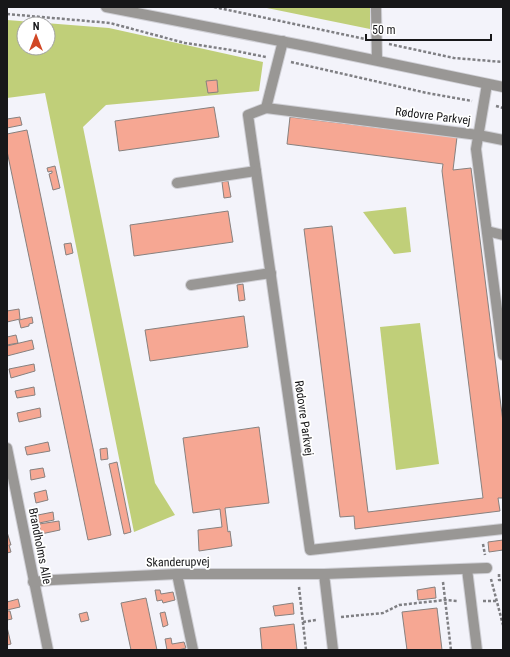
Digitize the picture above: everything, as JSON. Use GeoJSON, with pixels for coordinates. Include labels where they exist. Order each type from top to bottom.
{"type":"FeatureCollection","features":[{"type":"Feature","properties":{"kind":"street"},"geometry":{"type":"LineString","coordinates":[[106,7],[283,41],[503,87]]}},
{"type":"Feature","properties":{"kind":"street"},"geometry":{"type":"LineString","coordinates":[[376,7],[377,60]]}},
{"type":"Feature","properties":{"kind":"street"},"geometry":{"type":"LineString","coordinates":[[266,108],[283,41]]}},
{"type":"Feature","properties":{"kind":"street","name":"Rødovre Parkvej"},"geometry":{"type":"LineString","coordinates":[[487,84],[476,149],[503,355]]}},
{"type":"Feature","properties":{"kind":"street","name":"Rødovre Parkvej"},"geometry":{"type":"LineString","coordinates":[[503,140],[478,135],[266,108],[248,116],[310,550],[503,529]]}},
{"type":"Feature","properties":{"kind":"street"},"geometry":{"type":"LineString","coordinates":[[177,183],[256,172]]}},
{"type":"Feature","properties":{"kind":"street"},"geometry":{"type":"LineString","coordinates":[[487,231],[503,235]]}},
{"type":"Feature","properties":{"kind":"street"},"geometry":{"type":"LineString","coordinates":[[191,285],[271,273]]}},
{"type":"Feature","properties":{"kind":"street","name":"Brandholms Alle"},"geometry":{"type":"LineString","coordinates":[[7,448],[48,650]]}},
{"type":"Feature","properties":{"kind":"street","name":"Skanderupvej"},"geometry":{"type":"LineString","coordinates":[[33,582],[177,574],[324,574],[487,568]]}},
{"type":"Feature","properties":{"kind":"street"},"geometry":{"type":"LineString","coordinates":[[467,569],[477,650]]}},
{"type":"Feature","properties":{"kind":"street"},"geometry":{"type":"LineString","coordinates":[[177,574],[193,650]]}},
{"type":"Feature","properties":{"kind":"street"},"geometry":{"type":"LineString","coordinates":[[324,574],[333,650]]}},
{"type":"Feature","properties":{"kind":"path"},"geometry":{"type":"LineString","coordinates":[[214,7],[454,58],[503,62]]}},
{"type":"Feature","properties":{"kind":"path"},"geometry":{"type":"LineString","coordinates":[[7,14],[110,23],[185,42],[230,50],[503,108]]}},
{"type":"Feature","properties":{"kind":"path"},"geometry":{"type":"LineString","coordinates":[[442,570],[451,650]]}},
{"type":"Feature","properties":{"kind":"path"},"geometry":{"type":"LineString","coordinates":[[298,574],[306,650]]}},
{"type":"Feature","properties":{"kind":"path"},"geometry":{"type":"LineString","coordinates":[[303,622],[383,613],[399,604],[445,600],[496,601]]}},
{"type":"Feature","properties":{"kind":"green space"},"geometry":{"type":"Polygon","coordinates":[[[262,7],[370,7],[370,29],[262,7]]]}},
{"type":"Feature","properties":{"kind":"green space"},"geometry":{"type":"Polygon","coordinates":[[[7,20],[16,21],[16,56],[56,56],[56,24],[109,28],[263,62],[259,91],[106,105],[83,127],[155,483],[175,515],[134,532],[45,93],[7,98],[7,20]]]}},
{"type":"Feature","properties":{"kind":"green space"},"geometry":{"type":"Polygon","coordinates":[[[406,207],[411,252],[394,254],[363,212],[406,207]]]}},
{"type":"Feature","properties":{"kind":"green space"},"geometry":{"type":"Polygon","coordinates":[[[420,323],[439,464],[396,470],[380,327],[420,323]]]}},
{"type":"Feature","properties":{"kind":"building"},"geometry":{"type":"Polygon","coordinates":[[[217,80],[218,92],[208,93],[206,81],[217,80]]]}},
{"type":"Feature","properties":{"kind":"building"},"geometry":{"type":"Polygon","coordinates":[[[214,107],[219,137],[119,151],[115,121],[214,107]]]}},
{"type":"Feature","properties":{"kind":"building"},"geometry":{"type":"Polygon","coordinates":[[[20,117],[22,125],[7,128],[7,119],[20,117]]]}},
{"type":"Feature","properties":{"kind":"building"},"geometry":{"type":"Polygon","coordinates":[[[290,117],[457,137],[453,170],[471,168],[503,422],[503,498],[498,498],[500,511],[355,529],[354,516],[340,517],[304,229],[332,226],[368,512],[483,498],[442,171],[443,164],[287,144],[290,117]]]}},
{"type":"Feature","properties":{"kind":"building"},"geometry":{"type":"Polygon","coordinates":[[[27,130],[111,535],[88,540],[7,151],[7,134],[27,130]]]}},
{"type":"Feature","properties":{"kind":"building"},"geometry":{"type":"Polygon","coordinates":[[[55,166],[60,188],[53,190],[49,174],[52,173],[52,171],[48,172],[47,168],[55,166]]]}},
{"type":"Feature","properties":{"kind":"building"},"geometry":{"type":"Polygon","coordinates":[[[228,181],[231,197],[224,198],[222,182],[228,181]]]}},
{"type":"Feature","properties":{"kind":"building"},"geometry":{"type":"Polygon","coordinates":[[[228,211],[233,242],[134,256],[130,225],[228,211]]]}},
{"type":"Feature","properties":{"kind":"building"},"geometry":{"type":"Polygon","coordinates":[[[71,243],[73,253],[66,255],[64,244],[71,243]]]}},
{"type":"Feature","properties":{"kind":"building"},"geometry":{"type":"Polygon","coordinates":[[[243,284],[245,300],[239,301],[237,285],[243,284]]]}},
{"type":"Feature","properties":{"kind":"building"},"geometry":{"type":"Polygon","coordinates":[[[19,309],[20,319],[7,322],[7,311],[19,309]]]}},
{"type":"Feature","properties":{"kind":"building"},"geometry":{"type":"Polygon","coordinates":[[[244,316],[248,347],[150,361],[145,330],[244,316]]]}},
{"type":"Feature","properties":{"kind":"building"},"geometry":{"type":"Polygon","coordinates":[[[32,317],[33,323],[29,324],[29,326],[21,328],[19,320],[32,317]]]}},
{"type":"Feature","properties":{"kind":"building"},"geometry":{"type":"Polygon","coordinates":[[[16,335],[18,343],[7,345],[7,337],[16,335]]]}},
{"type":"Feature","properties":{"kind":"building"},"geometry":{"type":"Polygon","coordinates":[[[32,340],[34,349],[7,356],[7,346],[32,340]]]}},
{"type":"Feature","properties":{"kind":"building"},"geometry":{"type":"Polygon","coordinates":[[[34,364],[35,371],[11,378],[9,369],[34,364]]]}},
{"type":"Feature","properties":{"kind":"building"},"geometry":{"type":"Polygon","coordinates":[[[34,387],[35,395],[17,398],[15,391],[34,387]]]}},
{"type":"Feature","properties":{"kind":"building"},"geometry":{"type":"Polygon","coordinates":[[[40,408],[41,417],[19,422],[17,413],[40,408]]]}},
{"type":"Feature","properties":{"kind":"building"},"geometry":{"type":"Polygon","coordinates":[[[259,427],[269,503],[225,508],[228,532],[230,531],[232,546],[199,551],[198,530],[222,527],[220,509],[193,513],[183,438],[259,427]]]}},
{"type":"Feature","properties":{"kind":"building"},"geometry":{"type":"Polygon","coordinates":[[[48,442],[50,451],[27,455],[25,447],[48,442]]]}},
{"type":"Feature","properties":{"kind":"building"},"geometry":{"type":"Polygon","coordinates":[[[107,448],[108,459],[101,460],[100,449],[107,448]]]}},
{"type":"Feature","properties":{"kind":"building"},"geometry":{"type":"Polygon","coordinates":[[[117,462],[131,532],[124,534],[109,464],[117,462]]]}},
{"type":"Feature","properties":{"kind":"building"},"geometry":{"type":"Polygon","coordinates":[[[43,468],[45,477],[31,480],[30,470],[43,468]]]}},
{"type":"Feature","properties":{"kind":"building"},"geometry":{"type":"Polygon","coordinates":[[[46,490],[48,500],[36,503],[34,493],[46,490]]]}},
{"type":"Feature","properties":{"kind":"building"},"geometry":{"type":"Polygon","coordinates":[[[53,512],[54,520],[39,523],[38,515],[53,512]]]}},
{"type":"Feature","properties":{"kind":"building"},"geometry":{"type":"Polygon","coordinates":[[[59,521],[60,530],[41,534],[39,524],[59,521]]]}},
{"type":"Feature","properties":{"kind":"building"},"geometry":{"type":"Polygon","coordinates":[[[7,532],[11,545],[9,545],[11,552],[7,553],[7,532]]]}},
{"type":"Feature","properties":{"kind":"building"},"geometry":{"type":"Polygon","coordinates":[[[503,540],[503,550],[489,552],[488,542],[503,540]]]}},
{"type":"Feature","properties":{"kind":"building"},"geometry":{"type":"Polygon","coordinates":[[[435,587],[436,598],[418,600],[417,590],[435,587]]]}},
{"type":"Feature","properties":{"kind":"building"},"geometry":{"type":"Polygon","coordinates":[[[155,590],[160,590],[161,594],[173,592],[175,600],[163,603],[162,600],[157,601],[155,590]]]}},
{"type":"Feature","properties":{"kind":"building"},"geometry":{"type":"Polygon","coordinates":[[[146,598],[157,650],[131,650],[121,603],[146,598]]]}},
{"type":"Feature","properties":{"kind":"building"},"geometry":{"type":"Polygon","coordinates":[[[18,599],[20,607],[7,610],[7,602],[18,599]]]}},
{"type":"Feature","properties":{"kind":"building"},"geometry":{"type":"Polygon","coordinates":[[[293,603],[294,614],[275,616],[273,606],[293,603]]]}},
{"type":"Feature","properties":{"kind":"building"},"geometry":{"type":"Polygon","coordinates":[[[437,608],[442,650],[407,650],[402,612],[437,608]]]}},
{"type":"Feature","properties":{"kind":"building"},"geometry":{"type":"Polygon","coordinates":[[[7,611],[10,611],[12,619],[7,620],[7,611]]]}},
{"type":"Feature","properties":{"kind":"building"},"geometry":{"type":"Polygon","coordinates":[[[87,612],[89,620],[81,622],[79,614],[87,612]]]}},
{"type":"Feature","properties":{"kind":"building"},"geometry":{"type":"Polygon","coordinates":[[[165,612],[168,625],[163,627],[160,613],[165,612]]]}},
{"type":"Feature","properties":{"kind":"building"},"geometry":{"type":"Polygon","coordinates":[[[294,624],[297,650],[262,650],[260,628],[294,624]]]}},
{"type":"Feature","properties":{"kind":"building"},"geometry":{"type":"Polygon","coordinates":[[[7,627],[11,644],[7,645],[7,627]]]}},
{"type":"Feature","properties":{"kind":"building"},"geometry":{"type":"Polygon","coordinates":[[[171,638],[172,644],[184,642],[186,648],[167,650],[165,639],[171,638]]]}}]}
